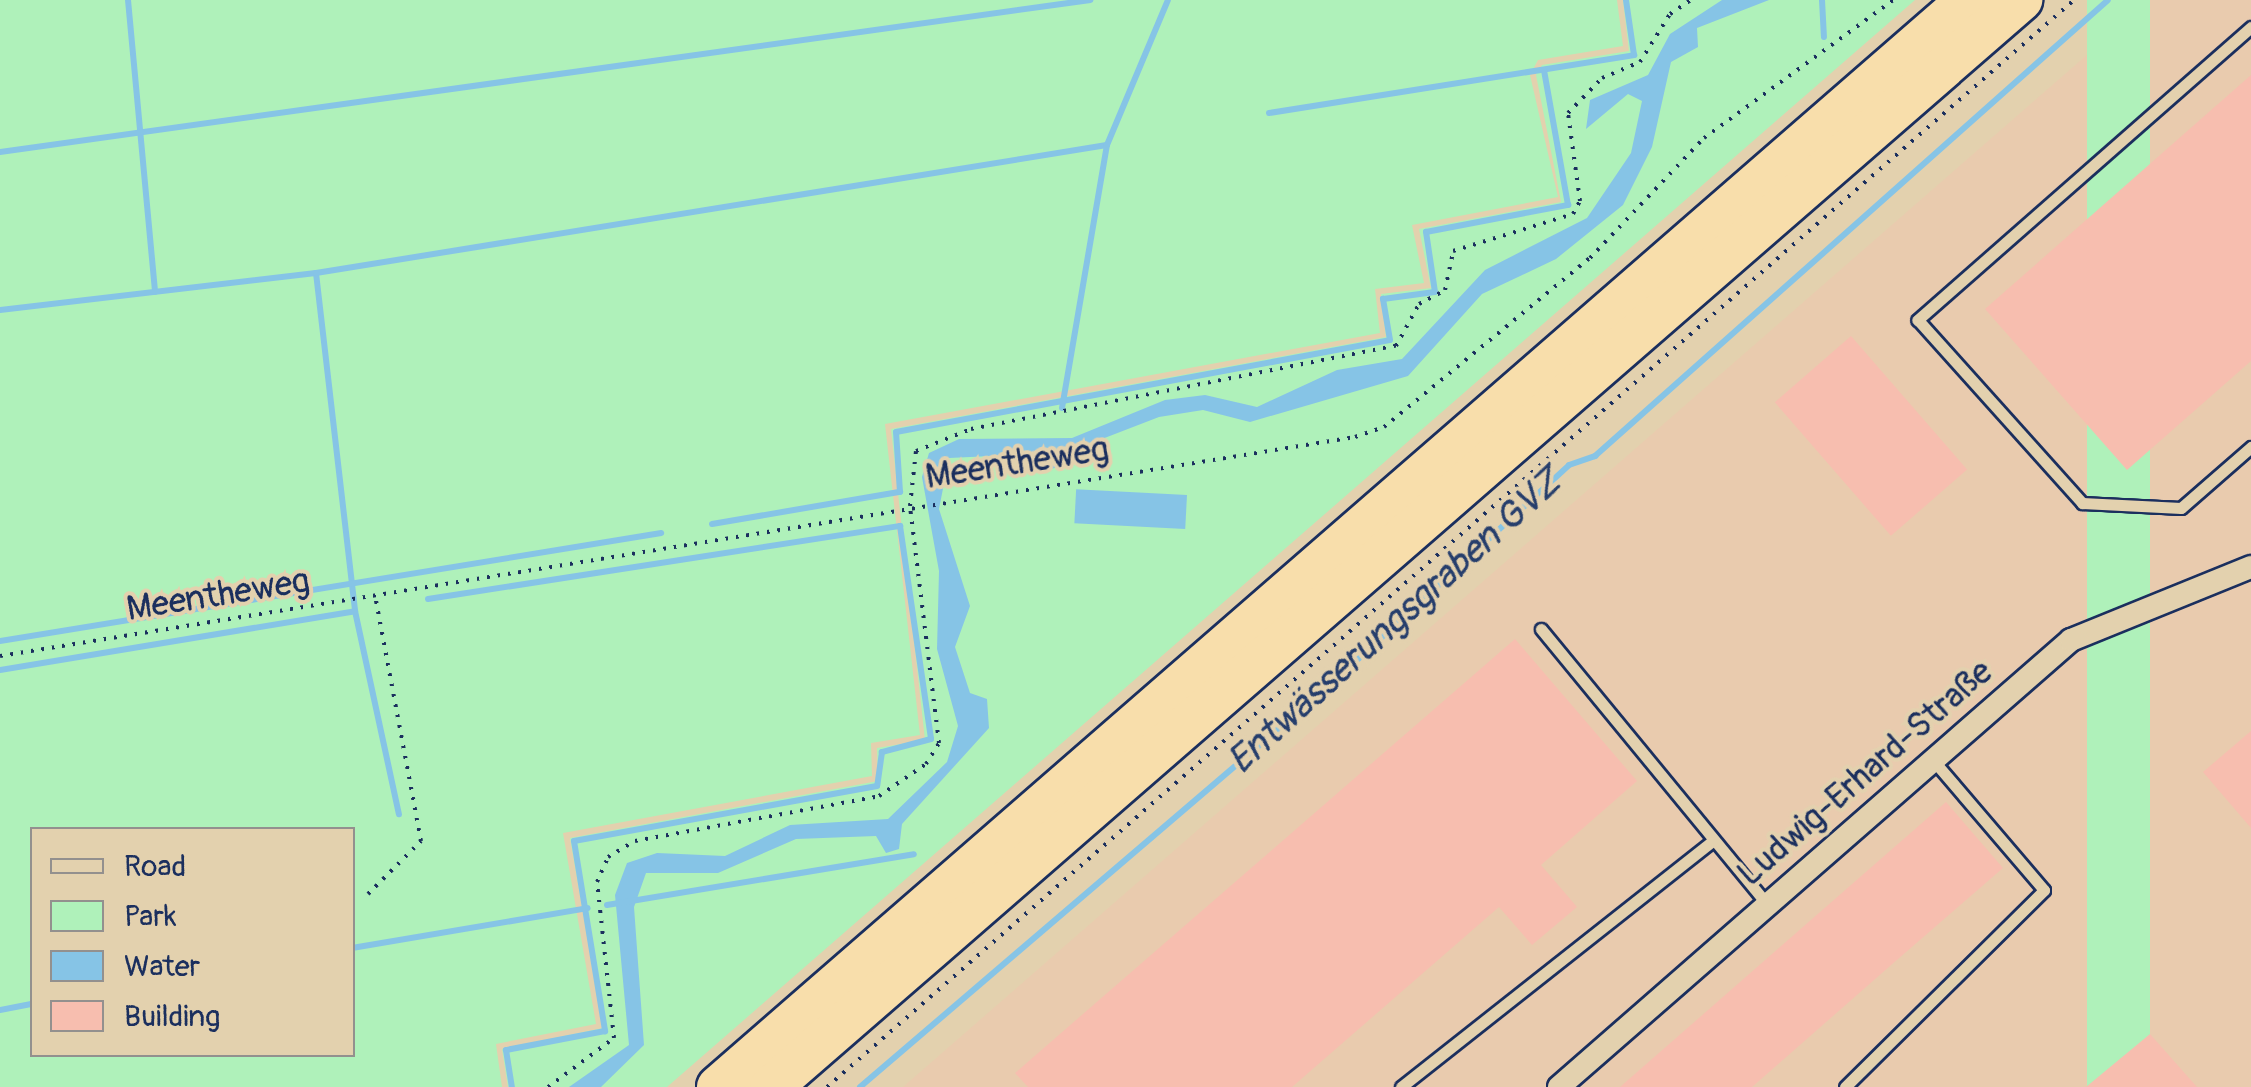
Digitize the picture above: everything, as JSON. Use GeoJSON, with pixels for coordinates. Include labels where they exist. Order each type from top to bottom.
{"type":"FeatureCollection","features":[{"type":"Feature","properties":{"kind":"highway"},"geometry":{"type":"LineString","coordinates":[[718,1087],[1968,0]]}},
{"type":"Feature","properties":{"kind":"highway"},"geometry":{"type":"LineString","coordinates":[[771,1087],[2021,0]]}},
{"type":"Feature","properties":{"kind":"street","name":"Ludwig-Erhard-Straße"},"geometry":{"type":"LineString","coordinates":[[1559,1087],[2072,640],[2251,567]]}},
{"type":"Feature","properties":{"kind":"lane"},"geometry":{"type":"LineString","coordinates":[[2251,27],[1918,320],[2082,503],[2182,508],[2251,447]]}},
{"type":"Feature","properties":{"kind":"lane"},"geometry":{"type":"LineString","coordinates":[[1541,630],[1711,842],[1768,905]]}},
{"type":"Feature","properties":{"kind":"lane"},"geometry":{"type":"LineString","coordinates":[[1845,1087],[2044,890],[1932,760]]}},
{"type":"Feature","properties":{"kind":"lane"},"geometry":{"type":"LineString","coordinates":[[1401,1087],[1711,842]]}},
{"type":"Feature","properties":{"kind":"path"},"geometry":{"type":"LineString","coordinates":[[548,1087],[614,1038],[597,882],[608,856],[635,841],[879,796],[926,764],[942,732],[910,506],[916,451],[932,439],[1396,346],[1420,304],[1444,290],[1453,251],[1573,214],[1580,201],[1568,113],[1602,78],[1640,62],[1670,14],[1691,0]]}},
{"type":"Feature","properties":{"kind":"path","name":"Meentheweg"},"geometry":{"type":"LineString","coordinates":[[0,656],[1384,427],[1590,258],[1704,138],[1892,0]]}},
{"type":"Feature","properties":{"kind":"path"},"geometry":{"type":"LineString","coordinates":[[828,1087],[2074,0]]}},
{"type":"Feature","properties":{"kind":"path"},"geometry":{"type":"LineString","coordinates":[[368,894],[421,841],[375,595]]}},
{"type":"Feature","properties":{"kind":"shaded area"},"geometry":{"type":"Polygon","coordinates":[[[2150,0],[2251,0],[2251,1087],[903,1087],[2150,0]]]}},
{"type":"Feature","properties":{"kind":"green space"},"geometry":{"type":"Polygon","coordinates":[[[0,0],[1617,0],[1623,46],[1538,60],[1530,75],[1558,197],[1412,225],[1424,283],[1375,289],[1380,333],[885,424],[920,735],[871,743],[872,776],[563,833],[596,1024],[496,1044],[502,1087],[0,1087],[0,0]]]}},
{"type":"Feature","properties":{"kind":"green space"},"geometry":{"type":"Polygon","coordinates":[[[1623,0],[1915,0],[667,1087],[508,1087],[502,1049],[603,1028],[570,838],[878,781],[877,748],[925,740],[891,429],[1386,337],[1381,294],[1431,288],[1419,229],[1561,202],[1536,75],[1542,65],[1629,51],[1623,0]]]}},
{"type":"Feature","properties":{"kind":"green space"},"geometry":{"type":"Polygon","coordinates":[[[2087,0],[2150,0],[2150,1087],[2087,1087],[2087,0]]]}},
{"type":"Feature","properties":{"kind":"water"},"geometry":{"type":"Polygon","coordinates":[[[1722,0],[1769,0],[1697,28],[1698,47],[1671,62],[1652,147],[1623,205],[1556,259],[1482,294],[1408,376],[1250,422],[1203,410],[1159,417],[1089,444],[1084,461],[1038,472],[1034,460],[1013,455],[949,458],[939,509],[970,606],[955,647],[970,693],[987,699],[989,728],[902,824],[899,849],[886,853],[876,836],[796,839],[718,873],[646,873],[634,907],[644,1045],[601,1087],[569,1087],[629,1045],[615,895],[627,863],[657,853],[725,856],[790,825],[888,819],[947,762],[958,726],[937,649],[939,571],[922,477],[929,453],[959,439],[1072,438],[1165,400],[1205,395],[1257,407],[1337,370],[1402,359],[1485,270],[1587,218],[1631,153],[1642,101],[1628,94],[1586,129],[1590,100],[1648,75],[1670,34],[1722,0]]]}},
{"type":"Feature","properties":{"kind":"water"},"geometry":{"type":"Polygon","coordinates":[[[1076,489],[1187,495],[1185,529],[1074,523],[1076,489]]]}},
{"type":"Feature","properties":{"kind":"building"},"geometry":{"type":"Polygon","coordinates":[[[2251,75],[2251,361],[2127,470],[1985,309],[2251,75]]]}},
{"type":"Feature","properties":{"kind":"building"},"geometry":{"type":"Polygon","coordinates":[[[1851,336],[1967,470],[1891,536],[1775,402],[1851,336]]]}},
{"type":"Feature","properties":{"kind":"building"},"geometry":{"type":"Polygon","coordinates":[[[1515,639],[1637,781],[1541,865],[1577,907],[1532,945],[1499,907],[1292,1087],[1028,1087],[1015,1073],[1515,639]]]}},
{"type":"Feature","properties":{"kind":"building"},"geometry":{"type":"Polygon","coordinates":[[[2251,731],[2251,828],[2203,772],[2251,731]]]}},
{"type":"Feature","properties":{"kind":"building"},"geometry":{"type":"Polygon","coordinates":[[[1946,802],[2003,868],[1752,1087],[1620,1087],[1946,802]]]}},
{"type":"Feature","properties":{"kind":"building"},"geometry":{"type":"Polygon","coordinates":[[[2150,1034],[2197,1087],[2086,1087],[2150,1034]]]}},
{"type":"Feature","properties":{"kind":"waterway"},"geometry":{"type":"LineString","coordinates":[[128,0],[155,292]]}},
{"type":"Feature","properties":{"kind":"waterway"},"geometry":{"type":"LineString","coordinates":[[0,152],[1090,0]]}},
{"type":"Feature","properties":{"kind":"waterway"},"geometry":{"type":"LineString","coordinates":[[1062,408],[1107,145],[1168,0]]}},
{"type":"Feature","properties":{"kind":"waterway"},"geometry":{"type":"LineString","coordinates":[[1269,113],[1634,55],[1626,0]]}},
{"type":"Feature","properties":{"kind":"waterway"},"geometry":{"type":"LineString","coordinates":[[1822,0],[1824,37]]}},
{"type":"Feature","properties":{"kind":"waterway","name":"Entwässerungsgraben GVZ"},"geometry":{"type":"LineString","coordinates":[[860,1087],[1331,684],[1569,465],[1595,456],[2108,0]]}},
{"type":"Feature","properties":{"kind":"waterway"},"geometry":{"type":"LineString","coordinates":[[712,524],[900,492],[896,432],[1390,340],[1383,299],[1435,292],[1426,232],[1568,205],[1544,70]]}},
{"type":"Feature","properties":{"kind":"waterway"},"geometry":{"type":"LineString","coordinates":[[0,310],[316,273],[1107,145]]}},
{"type":"Feature","properties":{"kind":"waterway"},"geometry":{"type":"LineString","coordinates":[[316,273],[355,611],[399,814]]}},
{"type":"Feature","properties":{"kind":"waterway"},"geometry":{"type":"LineString","coordinates":[[428,599],[900,526],[931,739],[882,752],[877,786],[574,841],[605,1031],[506,1050],[512,1087]]}},
{"type":"Feature","properties":{"kind":"waterway"},"geometry":{"type":"LineString","coordinates":[[0,641],[661,533]]}},
{"type":"Feature","properties":{"kind":"waterway"},"geometry":{"type":"LineString","coordinates":[[0,670],[355,611]]}},
{"type":"Feature","properties":{"kind":"waterway"},"geometry":{"type":"LineString","coordinates":[[607,905],[914,854]]}},
{"type":"Feature","properties":{"kind":"waterway"},"geometry":{"type":"LineString","coordinates":[[355,947],[588,908]]}},
{"type":"Feature","properties":{"kind":"waterway"},"geometry":{"type":"LineString","coordinates":[[0,1010],[30,1004]]}}]}
